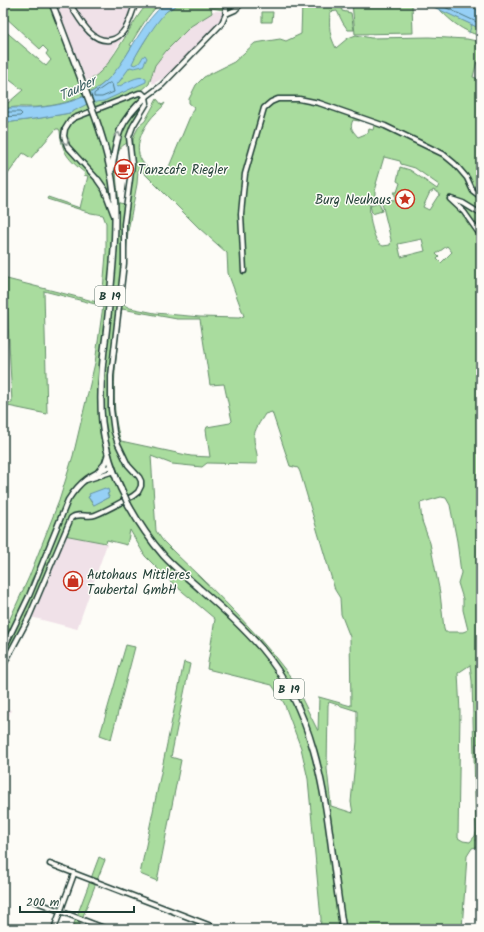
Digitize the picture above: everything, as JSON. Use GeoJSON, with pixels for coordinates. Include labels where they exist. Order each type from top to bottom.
{"type":"FeatureCollection","features":[{"type":"Feature","properties":{"kind":"main road","name":"B 19"},"geometry":{"type":"LineString","coordinates":[[52,3],[95,116],[105,145],[112,174],[115,219],[114,248],[101,387],[102,422],[108,454],[124,497],[152,541],[165,557],[232,617],[262,649],[276,668],[293,696],[310,735],[319,769],[343,929]]}},
{"type":"Feature","properties":{"kind":"main road"},"geometry":{"type":"LineString","coordinates":[[112,174],[115,147],[119,131],[136,106],[146,97]]}},
{"type":"Feature","properties":{"kind":"main road"},"geometry":{"type":"LineString","coordinates":[[98,180],[105,190],[115,219]]}},
{"type":"Feature","properties":{"kind":"main road"},"geometry":{"type":"LineString","coordinates":[[99,471],[108,454]]}},
{"type":"Feature","properties":{"kind":"street"},"geometry":{"type":"LineString","coordinates":[[69,3],[90,33],[96,38],[109,40],[115,39],[126,29],[136,3]]}},
{"type":"Feature","properties":{"kind":"street"},"geometry":{"type":"LineString","coordinates":[[146,97],[162,85],[222,23],[226,14],[226,3]]}},
{"type":"Feature","properties":{"kind":"street"},"geometry":{"type":"LineString","coordinates":[[226,14],[234,10],[242,3]]}},
{"type":"Feature","properties":{"kind":"street"},"geometry":{"type":"LineString","coordinates":[[98,180],[67,146],[64,136],[67,125],[74,118],[134,95],[142,94],[146,97]]}},
{"type":"Feature","properties":{"kind":"street"},"geometry":{"type":"LineString","coordinates":[[3,666],[29,618],[70,518],[75,515],[96,515],[133,496],[138,492],[141,486],[139,477],[128,466],[118,444],[112,421],[110,395],[112,356],[124,263],[124,224],[132,164],[129,137],[133,126],[147,103],[146,97]]}},
{"type":"Feature","properties":{"kind":"street"},"geometry":{"type":"LineString","coordinates":[[244,271],[241,214],[245,174],[264,108],[270,102],[278,99],[283,98],[319,103],[385,126],[443,154],[455,164],[467,178],[473,191],[481,197]]}},
{"type":"Feature","properties":{"kind":"street"},"geometry":{"type":"LineString","coordinates":[[481,214],[463,203],[450,199],[464,212],[481,236]]}},
{"type":"Feature","properties":{"kind":"street"},"geometry":{"type":"LineString","coordinates":[[3,650],[41,569],[65,506],[72,495],[90,476],[99,471],[113,469]]}},
{"type":"Feature","properties":{"kind":"street"},"geometry":{"type":"LineString","coordinates":[[86,480],[113,469]]}},
{"type":"Feature","properties":{"kind":"street"},"geometry":{"type":"LineString","coordinates":[[50,864],[219,929]]}},
{"type":"Feature","properties":{"kind":"street"},"geometry":{"type":"LineString","coordinates":[[54,929],[74,874]]}},
{"type":"Feature","properties":{"kind":"street"},"geometry":{"type":"LineString","coordinates":[[34,901],[104,928]]}},
{"type":"Feature","properties":{"kind":"street"},"geometry":{"type":"LineString","coordinates":[[200,929],[202,923]]}},
{"type":"Feature","properties":{"kind":"shaded area"},"geometry":{"type":"Polygon","coordinates":[[[55,3],[146,3],[138,8],[107,66],[88,84],[55,3]]]}},
{"type":"Feature","properties":{"kind":"shaded area"},"geometry":{"type":"Polygon","coordinates":[[[208,11],[225,11],[221,21],[209,34],[165,77],[153,84],[150,79],[153,67],[180,34],[208,11]]]}},
{"type":"Feature","properties":{"kind":"shaded area"},"geometry":{"type":"Polygon","coordinates":[[[66,534],[107,544],[77,629],[31,617],[66,534]]]}},
{"type":"Feature","properties":{"kind":"shaded area"},"geometry":{"type":"Polygon","coordinates":[[[3,708],[11,710],[3,736],[3,708]]]}},
{"type":"Feature","properties":{"kind":"green space"},"geometry":{"type":"Polygon","coordinates":[[[3,3],[52,3],[81,79],[81,86],[105,67],[147,4],[160,3],[140,28],[130,45],[132,46],[118,68],[98,88],[79,98],[59,104],[39,107],[7,108],[3,110],[3,105],[8,103],[23,90],[3,75],[3,29],[46,66],[51,60],[46,54],[48,51],[43,46],[40,49],[3,15],[3,3]]]}},
{"type":"Feature","properties":{"kind":"green space"},"geometry":{"type":"Polygon","coordinates":[[[180,3],[242,3],[235,10],[226,14],[224,10],[211,8],[212,13],[191,26],[166,51],[155,65],[149,84],[139,93],[148,101],[133,126],[129,143],[123,146],[119,151],[116,178],[119,203],[126,204],[132,164],[129,146],[133,154],[133,139],[135,134],[139,126],[145,121],[157,99],[162,105],[165,103],[146,125],[140,138],[139,152],[140,158],[149,169],[156,173],[166,174],[194,107],[189,103],[189,99],[196,85],[204,77],[234,62],[255,43],[280,39],[286,41],[301,34],[302,3],[341,3],[342,11],[351,13],[354,30],[348,30],[337,11],[330,12],[330,31],[336,48],[348,38],[356,35],[371,38],[429,37],[467,39],[481,42],[481,62],[477,61],[473,77],[481,80],[481,743],[476,744],[479,809],[476,841],[481,843],[481,846],[472,848],[467,856],[462,929],[320,929],[321,919],[308,779],[301,748],[284,703],[272,685],[207,669],[215,619],[170,581],[145,556],[130,530],[127,545],[107,540],[106,543],[64,535],[29,617],[3,666],[3,634],[29,577],[59,501],[73,456],[95,363],[103,306],[44,291],[47,414],[3,405],[3,402],[12,403],[6,281],[3,280],[3,278],[100,302],[103,290],[106,254],[106,223],[103,215],[91,213],[47,199],[48,197],[80,208],[88,176],[84,175],[85,173],[74,164],[67,155],[62,145],[59,129],[56,129],[31,158],[23,153],[3,181],[3,121],[12,122],[70,113],[117,81],[120,81],[157,21],[167,11],[180,3]],[[353,120],[353,131],[358,137],[368,133],[369,129],[373,130],[375,122],[353,120]],[[384,157],[376,184],[375,198],[368,201],[370,205],[371,224],[374,235],[383,246],[390,245],[391,240],[382,203],[386,199],[395,200],[395,194],[393,193],[397,192],[400,183],[397,181],[400,167],[410,170],[437,189],[439,185],[415,168],[401,164],[400,161],[384,157]],[[139,168],[137,184],[128,231],[122,304],[130,308],[155,313],[200,317],[239,318],[244,316],[228,273],[227,253],[199,228],[139,168]],[[433,190],[430,192],[423,207],[429,210],[440,195],[433,190]],[[422,239],[398,244],[401,257],[425,251],[422,239]],[[447,246],[436,254],[439,257],[437,259],[441,263],[452,252],[447,246]],[[122,309],[114,389],[115,416],[121,441],[191,456],[210,457],[206,430],[207,427],[230,423],[232,421],[224,384],[210,385],[200,319],[177,319],[122,309]],[[272,412],[265,414],[256,428],[254,435],[257,464],[207,463],[202,467],[172,464],[151,456],[156,531],[163,541],[242,619],[273,655],[302,693],[301,697],[318,731],[319,697],[351,706],[350,637],[341,614],[340,598],[335,590],[300,472],[298,468],[290,466],[272,412]],[[108,454],[103,467],[90,476],[114,471],[108,454]],[[107,493],[88,497],[93,505],[109,497],[107,493]],[[441,497],[420,503],[422,521],[430,543],[440,593],[445,632],[463,632],[468,630],[463,610],[463,599],[458,583],[461,573],[457,541],[450,505],[446,498],[441,497]],[[41,567],[35,574],[29,587],[27,601],[41,567]],[[470,665],[458,673],[460,712],[458,838],[463,841],[470,842],[475,836],[476,832],[472,681],[470,665]],[[329,702],[328,705],[327,769],[331,806],[353,813],[351,802],[357,742],[357,711],[329,702]]]}},
{"type":"Feature","properties":{"kind":"green space"},"geometry":{"type":"Polygon","coordinates":[[[352,3],[412,4],[413,33],[355,34],[352,3]]]}},
{"type":"Feature","properties":{"kind":"green space"},"geometry":{"type":"Polygon","coordinates":[[[439,9],[481,29],[481,36],[468,32],[458,26],[439,9]]]}},
{"type":"Feature","properties":{"kind":"green space"},"geometry":{"type":"Polygon","coordinates":[[[262,12],[273,12],[272,22],[262,22],[262,12]]]}},
{"type":"Feature","properties":{"kind":"green space"},"geometry":{"type":"Polygon","coordinates":[[[379,202],[382,211],[372,214],[370,205],[379,202]]]}},
{"type":"Feature","properties":{"kind":"green space"},"geometry":{"type":"Polygon","coordinates":[[[126,645],[135,647],[111,739],[100,735],[126,645]]]}},
{"type":"Feature","properties":{"kind":"green space"},"geometry":{"type":"Polygon","coordinates":[[[184,662],[190,664],[171,757],[181,760],[157,881],[140,874],[184,662]]]}},
{"type":"Feature","properties":{"kind":"green space"},"geometry":{"type":"Polygon","coordinates":[[[99,857],[105,860],[78,929],[72,929],[99,857]]]}},
{"type":"Feature","properties":{"kind":"water"},"geometry":{"type":"Polygon","coordinates":[[[166,3],[180,3],[163,15],[138,52],[132,64],[137,64],[145,55],[147,58],[143,66],[134,68],[130,67],[116,86],[118,87],[132,80],[143,77],[146,78],[146,82],[104,101],[89,103],[70,113],[12,122],[3,121],[3,110],[52,106],[73,101],[87,95],[97,88],[113,74],[150,19],[166,3]]]}},
{"type":"Feature","properties":{"kind":"water"},"geometry":{"type":"Polygon","coordinates":[[[425,3],[460,3],[481,11],[481,29],[425,3]]]}},
{"type":"Feature","properties":{"kind":"water"},"geometry":{"type":"Polygon","coordinates":[[[105,488],[106,490],[108,489],[109,493],[107,494],[109,497],[94,505],[88,497],[90,496],[89,494],[105,488]]]}},
{"type":"Feature","properties":{"kind":"waterway"},"geometry":{"type":"LineString","coordinates":[[469,33],[472,24]]}},
{"type":"Feature","properties":{"kind":"place","name":"Tanzcafe Riegler"},"geometry":{"type":"Point","coordinates":[124,169]}},
{"type":"Feature","properties":{"kind":"place","name":"Burg Neuhaus"},"geometry":{"type":"Point","coordinates":[405,199]}},
{"type":"Feature","properties":{"kind":"place","name":"Autohaus Mittleres Taubertal GmbH"},"geometry":{"type":"Point","coordinates":[73,581]}},
{"type":"Feature","properties":{"kind":"water label","name":"Tauber"},"geometry":{"type":"Point","coordinates":[77,88]}}]}
